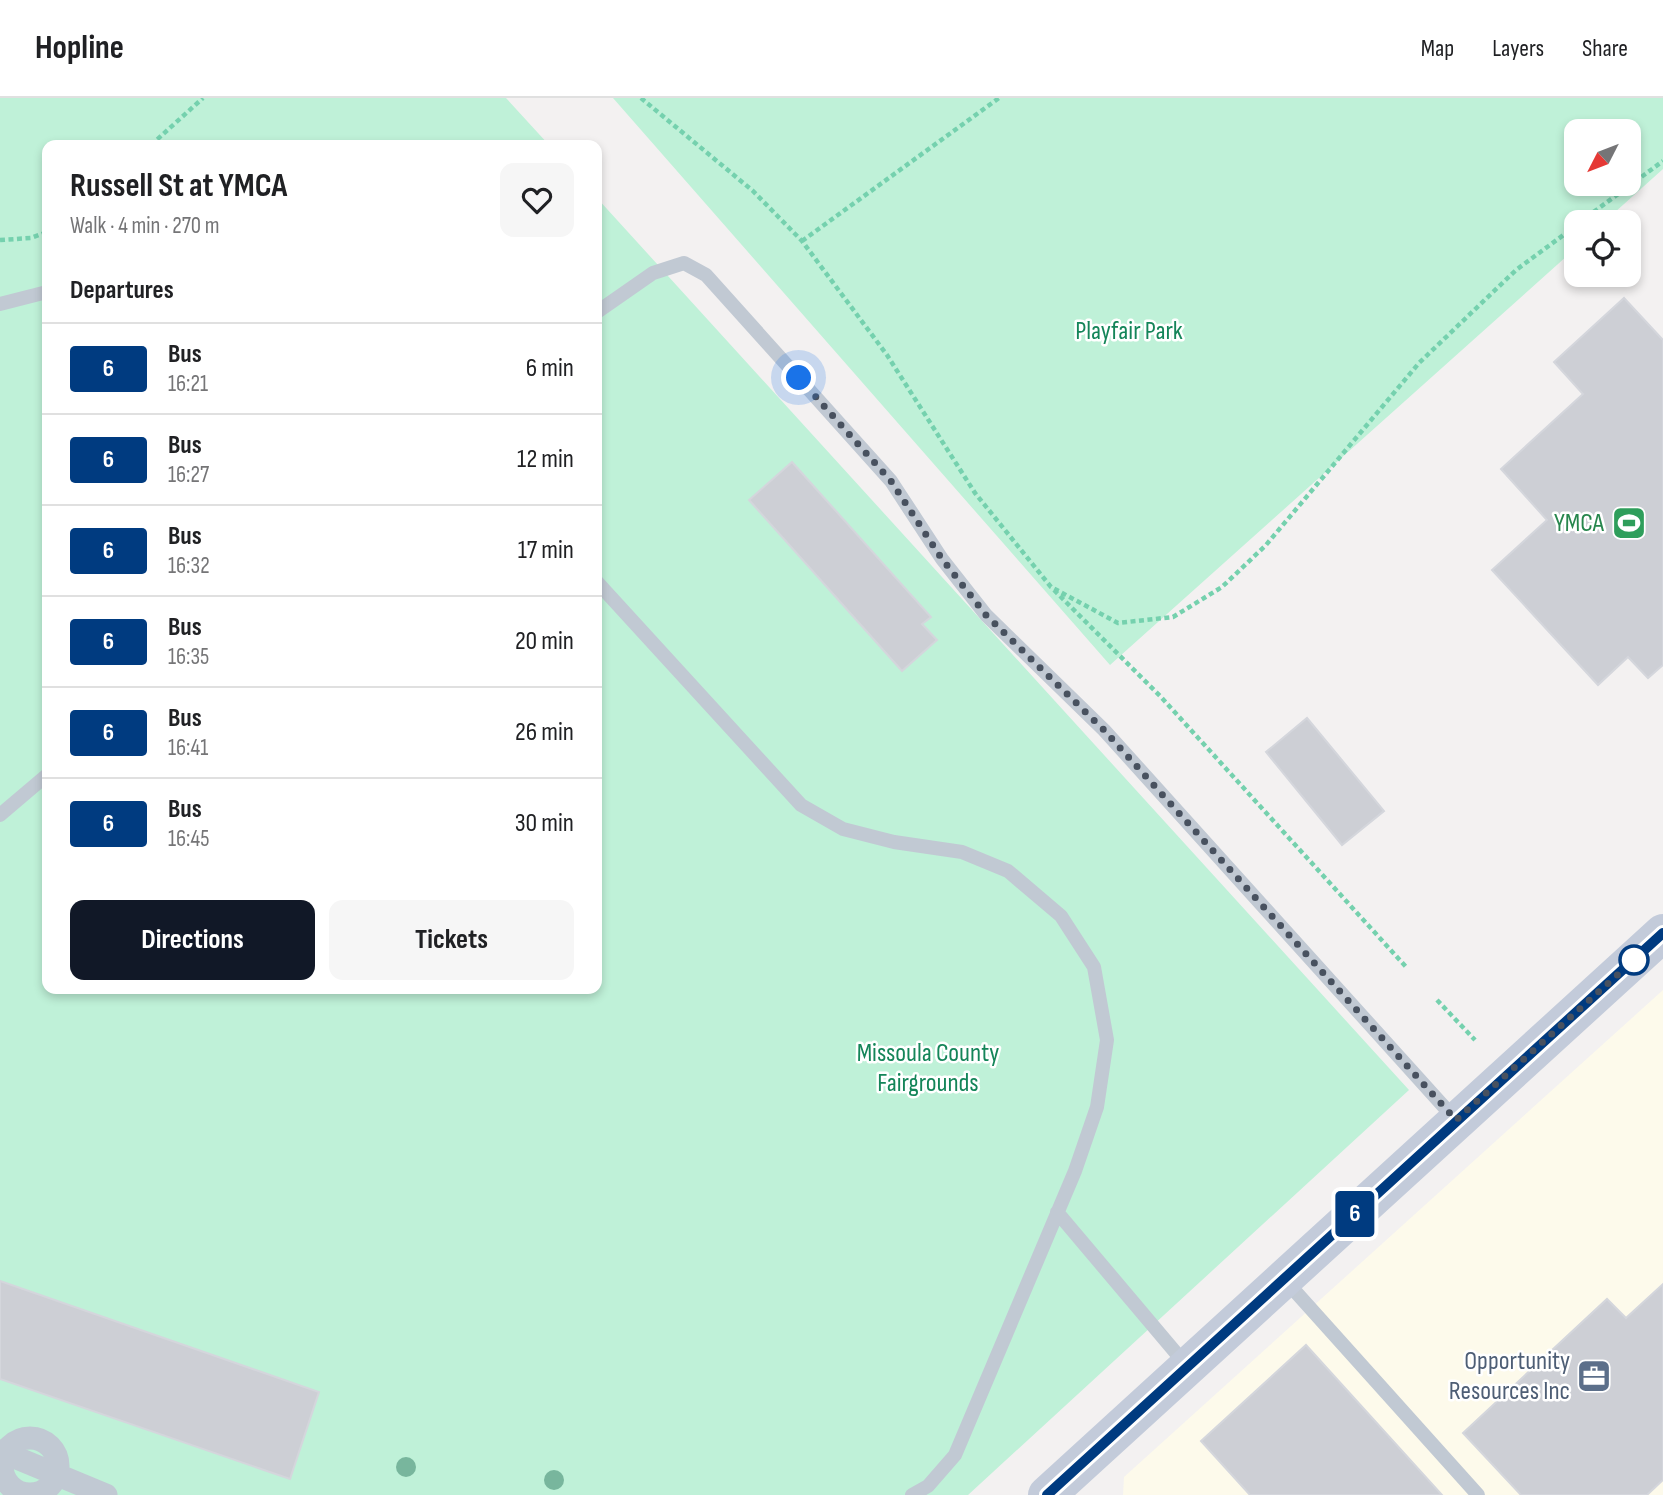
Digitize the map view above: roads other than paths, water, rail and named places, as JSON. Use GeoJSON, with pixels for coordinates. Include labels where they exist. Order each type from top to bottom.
{"type":"FeatureCollection","features":[{"type":"Feature","properties":{"kind":"main road"},"geometry":{"type":"LineString","coordinates":[[1047,1495],[1663,933]]}},
{"type":"Feature","properties":{"kind":"street"},"geometry":{"type":"LineString","coordinates":[[57,1476],[42,1492],[22,1494],[6,1482],[2,1452],[107,1495]]}},
{"type":"Feature","properties":{"kind":"lane"},"geometry":{"type":"LineString","coordinates":[[602,309],[653,273],[684,263],[706,275],[891,481],[942,559],[986,615],[1104,730],[1456,1120]]}},
{"type":"Feature","properties":{"kind":"lane"},"geometry":{"type":"LineString","coordinates":[[0,304],[42,293]]}},
{"type":"Feature","properties":{"kind":"lane"},"geometry":{"type":"LineString","coordinates":[[602,587],[802,805],[843,830],[894,842],[962,852],[1008,872],[1061,916],[1094,967],[1107,1040],[1097,1107],[1057,1212],[955,1455],[928,1486],[912,1495]]}},
{"type":"Feature","properties":{"kind":"lane"},"geometry":{"type":"LineString","coordinates":[[0,815],[42,779]]}},
{"type":"Feature","properties":{"kind":"lane"},"geometry":{"type":"LineString","coordinates":[[1057,1212],[1187,1366]]}},
{"type":"Feature","properties":{"kind":"lane"},"geometry":{"type":"LineString","coordinates":[[1284,1279],[1478,1495]]}},
{"type":"Feature","properties":{"kind":"place","name":"YMCA"},"geometry":{"type":"Point","coordinates":[1629,523]}},
{"type":"Feature","properties":{"kind":"place","name":"Opportunity Resources Inc"},"geometry":{"type":"Point","coordinates":[1594,1376]}},
{"type":"Feature","properties":{"kind":"park label","name":"Playfair Park"},"geometry":{"type":"Point","coordinates":[1129,331]}},
{"type":"Feature","properties":{"kind":"park label","name":"Missoula County Fairgrounds"},"geometry":{"type":"Point","coordinates":[928,1068]}}]}
